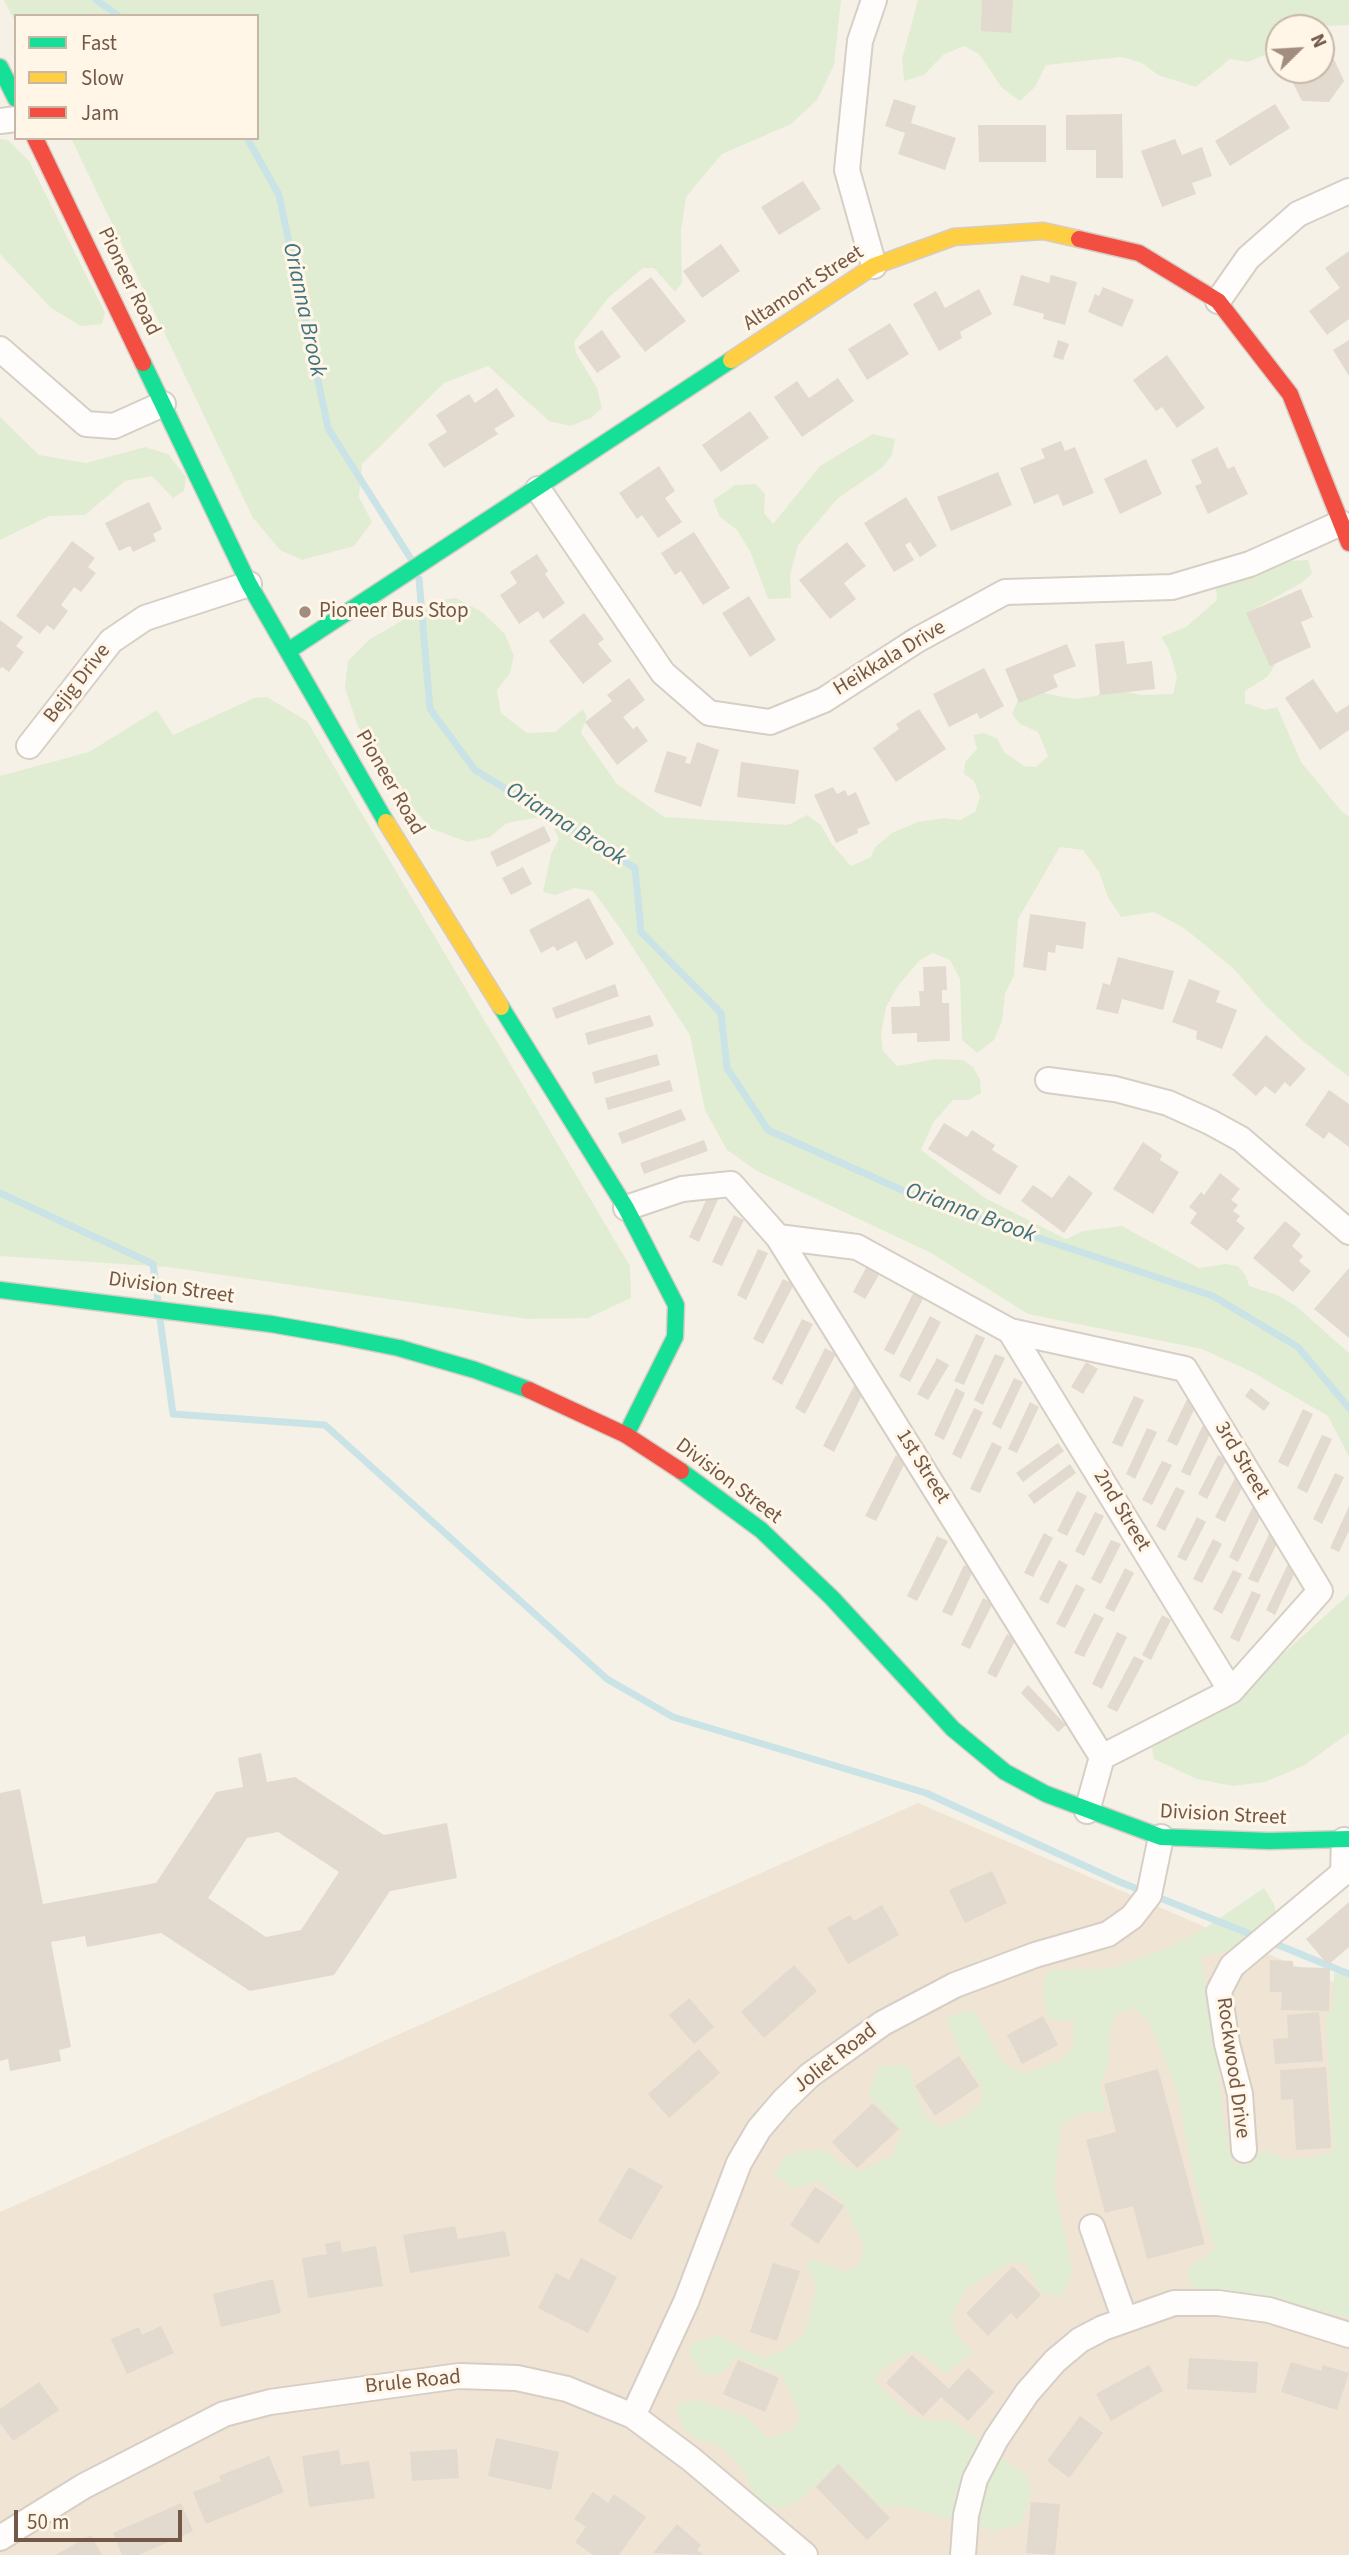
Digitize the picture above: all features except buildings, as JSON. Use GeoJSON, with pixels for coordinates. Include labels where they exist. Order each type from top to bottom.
{"type":"FeatureCollection","features":[{"type":"Feature","properties":{"kind":"street"},"geometry":{"type":"LineString","coordinates":[[874,0],[860,41],[847,170],[874,266]]}},
{"type":"Feature","properties":{"kind":"street"},"geometry":{"type":"LineString","coordinates":[[0,67],[14,95]]}},
{"type":"Feature","properties":{"kind":"street","name":"Pioneer Road"},"geometry":{"type":"LineString","coordinates":[[36,140],[249,584],[390,829],[626,1208],[676,1304],[675,1337],[626,1435]]}},
{"type":"Feature","properties":{"kind":"street"},"geometry":{"type":"LineString","coordinates":[[1218,301],[1248,258],[1298,214],[1349,191]]}},
{"type":"Feature","properties":{"kind":"street","name":"Altamont Street"},"geometry":{"type":"LineString","coordinates":[[288,652],[874,266],[954,237],[1043,231],[1139,253],[1218,301],[1290,394],[1345,533]]}},
{"type":"Feature","properties":{"kind":"street"},"geometry":{"type":"LineString","coordinates":[[0,349],[86,425],[114,426],[163,404]]}},
{"type":"Feature","properties":{"kind":"street","name":"Heikkala Drive"},"geometry":{"type":"LineString","coordinates":[[538,489],[663,673],[709,713],[770,722],[824,700],[917,640],[1005,592],[1172,587],[1345,533]]}},
{"type":"Feature","properties":{"kind":"street","name":"Bejig Drive"},"geometry":{"type":"LineString","coordinates":[[29,746],[111,642],[145,618],[249,584]]}},
{"type":"Feature","properties":{"kind":"street"},"geometry":{"type":"LineString","coordinates":[[1048,1080],[1115,1089],[1168,1103],[1210,1122],[1241,1139],[1349,1232]]}},
{"type":"Feature","properties":{"kind":"street","name":"1st Street"},"geometry":{"type":"LineString","coordinates":[[626,1208],[682,1189],[731,1184],[778,1237],[1102,1757]]}},
{"type":"Feature","properties":{"kind":"street"},"geometry":{"type":"LineString","coordinates":[[778,1237],[857,1247],[1010,1331]]}},
{"type":"Feature","properties":{"kind":"street","name":"Division Street"},"geometry":{"type":"LineString","coordinates":[[0,1290],[271,1324],[399,1348],[475,1370],[539,1394],[626,1435],[707,1489],[761,1530],[832,1598],[953,1729],[995,1763],[1046,1794],[1161,1837],[1269,1841],[1347,1840]]}},
{"type":"Feature","properties":{"kind":"street","name":"3rd Street"},"geometry":{"type":"LineString","coordinates":[[1010,1331],[1185,1369],[1200,1392],[1320,1591],[1231,1691]]}},
{"type":"Feature","properties":{"kind":"street","name":"2nd Street"},"geometry":{"type":"LineString","coordinates":[[1010,1331],[1231,1691]]}},
{"type":"Feature","properties":{"kind":"street"},"geometry":{"type":"LineString","coordinates":[[1087,1811],[1102,1757],[1231,1691]]}},
{"type":"Feature","properties":{"kind":"street","name":"Joliet Road"},"geometry":{"type":"LineString","coordinates":[[633,2416],[686,2302],[739,2163],[759,2129],[783,2101],[810,2075],[883,2023],[955,1985],[1035,1955],[1108,1934],[1132,1917],[1149,1895],[1161,1837]]}},
{"type":"Feature","properties":{"kind":"street","name":"Rockwood Drive"},"geometry":{"type":"LineString","coordinates":[[1244,2150],[1240,2094],[1227,2045],[1219,1991],[1232,1966],[1346,1874],[1347,1840]]}},
{"type":"Feature","properties":{"kind":"street"},"geometry":{"type":"LineString","coordinates":[[1092,2227],[1125,2320]]}},
{"type":"Feature","properties":{"kind":"street"},"geometry":{"type":"LineString","coordinates":[[963,2555],[966,2515],[975,2479],[996,2439],[1027,2393],[1055,2361],[1080,2340],[1125,2320],[1174,2303],[1218,2303],[1269,2310],[1349,2335]]}},
{"type":"Feature","properties":{"kind":"street","name":"Brule Road"},"geometry":{"type":"LineString","coordinates":[[0,2538],[84,2486],[224,2414],[270,2402],[459,2376],[505,2378],[567,2389],[633,2416],[691,2459],[805,2555]]}},
{"type":"Feature","properties":{"kind":"shaded area"},"geometry":{"type":"Polygon","coordinates":[[[918,1803],[1349,1989],[1349,2555],[0,2555],[0,2212],[918,1803]]]}},
{"type":"Feature","properties":{"kind":"green space"},"geometry":{"type":"Polygon","coordinates":[[[4,0],[841,0],[834,65],[817,100],[791,124],[722,154],[686,197],[681,231],[682,283],[675,292],[654,268],[643,268],[609,297],[574,342],[576,353],[597,388],[602,408],[591,418],[570,426],[549,421],[488,366],[444,383],[362,464],[359,497],[372,522],[354,546],[302,560],[280,550],[253,518],[72,140],[259,140],[259,14],[14,14],[14,20],[4,0]]]}},
{"type":"Feature","properties":{"kind":"green space"},"geometry":{"type":"Polygon","coordinates":[[[918,0],[1349,0],[1349,25],[1335,26],[1335,14],[1265,14],[1265,55],[1248,62],[1230,59],[1196,87],[1158,75],[1142,63],[1122,57],[1046,65],[1035,87],[1020,101],[1002,88],[979,54],[964,46],[943,55],[924,75],[904,81],[902,59],[918,0]]]}},
{"type":"Feature","properties":{"kind":"green space"},"geometry":{"type":"Polygon","coordinates":[[[0,139],[8,140],[29,161],[105,313],[102,324],[81,326],[51,308],[0,254],[0,139]]]}},
{"type":"Feature","properties":{"kind":"green space"},"geometry":{"type":"Polygon","coordinates":[[[0,417],[39,455],[86,463],[145,447],[168,454],[186,477],[184,491],[173,498],[152,476],[125,481],[85,515],[49,516],[0,540],[0,417]]]}},
{"type":"Feature","properties":{"kind":"green space"},"geometry":{"type":"Polygon","coordinates":[[[873,434],[895,439],[892,455],[883,467],[837,499],[798,545],[790,575],[791,598],[768,599],[750,551],[737,530],[720,517],[713,500],[735,485],[756,484],[765,494],[764,513],[773,524],[820,466],[873,434]]]}},
{"type":"Feature","properties":{"kind":"green space"},"geometry":{"type":"Polygon","coordinates":[[[1308,560],[1312,573],[1303,582],[1253,610],[1275,665],[1267,677],[1245,691],[1245,703],[1265,710],[1277,707],[1301,762],[1342,812],[1349,816],[1349,1077],[1303,1041],[1266,1006],[1234,969],[1184,928],[1154,912],[1121,917],[1108,897],[1099,872],[1083,850],[1060,847],[1018,919],[1014,975],[1005,994],[1002,1021],[994,1040],[977,1053],[962,1040],[960,979],[950,960],[933,953],[920,960],[898,986],[886,1007],[881,1034],[883,1051],[897,1066],[936,1059],[963,1060],[973,1067],[980,1080],[981,1093],[969,1100],[953,1100],[933,1123],[921,1150],[985,1198],[1066,1239],[1083,1231],[1122,1226],[1199,1268],[1225,1264],[1238,1266],[1246,1276],[1249,1286],[1277,1295],[1296,1306],[1349,1353],[1349,1457],[1328,1416],[1252,1372],[1202,1349],[1028,1314],[931,1253],[757,1171],[727,1150],[705,1110],[690,1035],[622,931],[593,891],[574,888],[555,895],[543,892],[551,854],[559,839],[550,820],[534,818],[507,823],[490,837],[467,842],[432,829],[383,774],[357,724],[345,688],[348,661],[370,639],[438,600],[456,598],[482,612],[505,634],[514,656],[510,673],[497,690],[501,713],[527,733],[555,732],[583,709],[587,717],[581,733],[617,784],[664,817],[788,825],[807,815],[821,825],[831,843],[851,866],[871,857],[875,847],[892,833],[918,822],[944,818],[960,820],[975,812],[980,797],[974,781],[964,774],[965,762],[977,749],[973,735],[983,733],[997,738],[1004,752],[1024,766],[1036,767],[1048,756],[1038,732],[1020,724],[1012,714],[1020,695],[1043,693],[1075,699],[1096,696],[1109,688],[1141,695],[1173,694],[1177,677],[1169,650],[1161,637],[1186,627],[1217,600],[1216,588],[1224,576],[1286,561],[1308,560]]]}},
{"type":"Feature","properties":{"kind":"green space"},"geometry":{"type":"Polygon","coordinates":[[[267,697],[307,721],[630,1266],[631,1298],[588,1318],[527,1319],[167,1267],[0,1256],[0,776],[89,752],[157,710],[173,735],[254,698],[267,697]]]}},
{"type":"Feature","properties":{"kind":"green space"},"geometry":{"type":"Polygon","coordinates":[[[1349,1594],[1349,1733],[1303,1766],[1265,1782],[1233,1786],[1197,1779],[1154,1759],[1152,1748],[1160,1733],[1262,1673],[1349,1594]]]}},
{"type":"Feature","properties":{"kind":"green space"},"geometry":{"type":"Polygon","coordinates":[[[1264,1888],[1274,1904],[1277,1918],[1230,1951],[1201,1957],[1218,2065],[1223,2118],[1233,2165],[1248,2161],[1265,2150],[1286,2160],[1320,2156],[1334,2150],[1325,2013],[1333,2010],[1334,1973],[1349,1975],[1349,2317],[1240,2293],[1207,2292],[1189,2285],[1188,2269],[1215,2250],[1192,2173],[1178,2093],[1150,2023],[1135,2008],[1116,2014],[1110,2029],[1108,2062],[1100,2085],[1106,2111],[1076,2115],[1061,2125],[1054,2187],[1073,2271],[1061,2297],[1039,2291],[1028,2266],[1012,2262],[967,2288],[952,2313],[954,2332],[973,2353],[945,2374],[926,2357],[912,2351],[882,2370],[874,2381],[908,2413],[924,2420],[953,2421],[1027,2477],[1031,2494],[1021,2525],[994,2531],[902,2506],[881,2507],[839,2463],[800,2500],[781,2509],[758,2501],[739,2463],[716,2444],[695,2439],[681,2425],[676,2405],[696,2400],[745,2416],[767,2438],[791,2432],[801,2417],[782,2375],[736,2357],[722,2373],[705,2375],[690,2357],[690,2344],[717,2335],[761,2358],[782,2351],[804,2335],[815,2295],[815,2280],[805,2266],[814,2259],[845,2272],[861,2263],[864,2246],[842,2200],[817,2181],[793,2189],[774,2174],[784,2156],[807,2150],[827,2151],[847,2167],[861,2171],[893,2156],[902,2131],[868,2095],[879,2066],[908,2065],[923,2112],[939,2128],[965,2116],[981,2104],[982,2086],[960,2052],[946,2019],[961,2012],[975,2012],[1005,2065],[1024,2074],[1062,2059],[1073,2047],[1074,2021],[1048,2019],[1043,1987],[1048,1970],[1110,1969],[1158,1952],[1199,1932],[1264,1888]]]}},
{"type":"Feature","properties":{"kind":"waterway","name":"Orianna Brook"},"geometry":{"type":"LineString","coordinates":[[96,0],[116,14]]}},
{"type":"Feature","properties":{"kind":"waterway","name":"Orianna Brook"},"geometry":{"type":"LineString","coordinates":[[248,140],[279,195],[328,428],[411,559]]}},
{"type":"Feature","properties":{"kind":"waterway","name":"Orianna Brook"},"geometry":{"type":"LineString","coordinates":[[419,579],[430,709],[475,770],[635,868],[641,932],[721,1013],[727,1068],[768,1130],[924,1200],[1213,1296],[1298,1347],[1349,1408]]}},
{"type":"Feature","properties":{"kind":"waterway"},"geometry":{"type":"LineString","coordinates":[[0,1193],[153,1264],[158,1301]]}},
{"type":"Feature","properties":{"kind":"waterway"},"geometry":{"type":"LineString","coordinates":[[160,1319],[173,1414],[325,1425],[607,1679],[673,1717],[926,1793],[1120,1882],[1260,1938]]}},
{"type":"Feature","properties":{"kind":"waterway"},"geometry":{"type":"LineString","coordinates":[[1271,1942],[1349,1974]]}},
{"type":"Feature","properties":{"kind":"traffic: fast"},"geometry":{"type":"LineString","coordinates":[[0,67],[14,95]]}},
{"type":"Feature","properties":{"kind":"traffic: fast"},"geometry":{"type":"LineString","coordinates":[[288,651],[731,360]]}},
{"type":"Feature","properties":{"kind":"traffic: fast"},"geometry":{"type":"LineString","coordinates":[[143,363],[249,584],[386,822]]}},
{"type":"Feature","properties":{"kind":"traffic: fast"},"geometry":{"type":"LineString","coordinates":[[501,1007],[626,1208],[676,1305],[675,1337],[626,1435]]}},
{"type":"Feature","properties":{"kind":"traffic: fast"},"geometry":{"type":"LineString","coordinates":[[0,1290],[271,1324],[334,1335],[399,1348],[475,1370],[529,1390]]}},
{"type":"Feature","properties":{"kind":"traffic: fast"},"geometry":{"type":"LineString","coordinates":[[681,1471],[761,1530],[832,1598],[953,1729],[1005,1772],[1046,1794],[1161,1837],[1269,1841],[1349,1839]]}},
{"type":"Feature","properties":{"kind":"traffic: slow"},"geometry":{"type":"LineString","coordinates":[[731,360],[874,266],[954,237],[1043,231],[1079,239]]}},
{"type":"Feature","properties":{"kind":"traffic: slow"},"geometry":{"type":"LineString","coordinates":[[386,822],[501,1007]]}},
{"type":"Feature","properties":{"kind":"traffic: jam"},"geometry":{"type":"LineString","coordinates":[[36,140],[143,363]]}},
{"type":"Feature","properties":{"kind":"traffic: jam"},"geometry":{"type":"LineString","coordinates":[[1079,239],[1139,253],[1218,301],[1290,394],[1349,543]]}},
{"type":"Feature","properties":{"kind":"traffic: jam"},"geometry":{"type":"LineString","coordinates":[[529,1390],[626,1435],[681,1471]]}},
{"type":"Feature","properties":{"kind":"place","name":"Pioneer Bus Stop"},"geometry":{"type":"Point","coordinates":[305,612]}}]}
